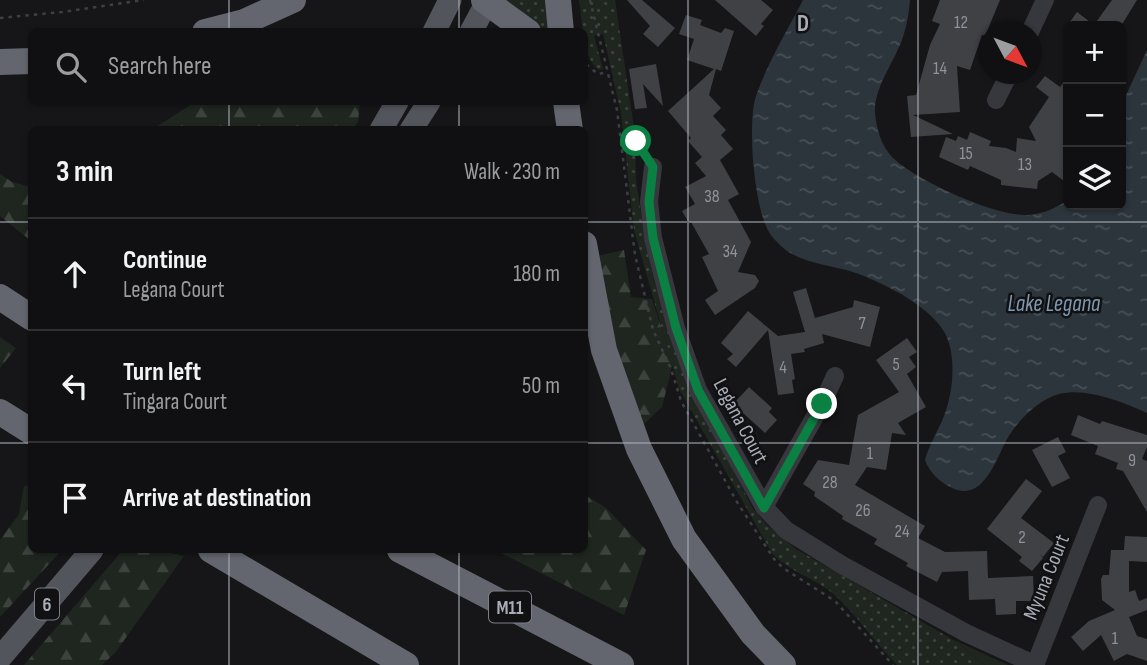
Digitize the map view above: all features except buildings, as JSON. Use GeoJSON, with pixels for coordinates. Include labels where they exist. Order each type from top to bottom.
{"type":"FeatureCollection","features":[{"type":"Feature","properties":{"kind":"highway"},"geometry":{"type":"LineString","coordinates":[[221,28],[244,22],[293,0]]}},
{"type":"Feature","properties":{"kind":"highway"},"geometry":{"type":"LineString","coordinates":[[558,0],[561,28]]}},
{"type":"Feature","properties":{"kind":"highway"},"geometry":{"type":"LineString","coordinates":[[487,1],[523,28]]}},
{"type":"Feature","properties":{"kind":"highway"},"geometry":{"type":"LineString","coordinates":[[0,62],[28,61]]}},
{"type":"Feature","properties":{"kind":"highway"},"geometry":{"type":"LineString","coordinates":[[566,105],[569,126]]}},
{"type":"Feature","properties":{"kind":"highway"},"geometry":{"type":"LineString","coordinates":[[588,265],[604,350],[639,449],[684,539],[753,634],[783,665]]}},
{"type":"Feature","properties":{"kind":"highway"},"geometry":{"type":"LineString","coordinates":[[0,297],[28,315]]}},
{"type":"Feature","properties":{"kind":"highway"},"geometry":{"type":"LineString","coordinates":[[0,412],[28,430]]}},
{"type":"Feature","properties":{"kind":"highway"},"geometry":{"type":"LineString","coordinates":[[216,553],[406,665]]}},
{"type":"Feature","properties":{"kind":"highway","name":"M11"},"geometry":{"type":"LineString","coordinates":[[406,553],[621,665]]}},
{"type":"Feature","properties":{"kind":"main road"},"geometry":{"type":"LineString","coordinates":[[436,28],[450,0]]}},
{"type":"Feature","properties":{"kind":"main road"},"geometry":{"type":"LineString","coordinates":[[473,28],[487,1]]}},
{"type":"Feature","properties":{"kind":"main road"},"geometry":{"type":"LineString","coordinates":[[383,126],[395,105]]}},
{"type":"Feature","properties":{"kind":"main road"},"geometry":{"type":"LineString","coordinates":[[414,126],[427,105]]}},
{"type":"Feature","properties":{"kind":"main road","name":"6"},"geometry":{"type":"LineString","coordinates":[[0,658],[89,553]]}},
{"type":"Feature","properties":{"kind":"street"},"geometry":{"type":"LineString","coordinates":[[1035,21],[1045,0]]}},
{"type":"Feature","properties":{"kind":"street"},"geometry":{"type":"LineString","coordinates":[[996,100],[1004,84]]}},
{"type":"Feature","properties":{"kind":"street","name":"Legana Court"},"geometry":{"type":"LineString","coordinates":[[653,167],[649,202],[653,238],[676,328],[698,390],[764,508],[786,530],[842,565],[966,634],[1036,665]]}},
{"type":"Feature","properties":{"kind":"street"},"geometry":{"type":"LineString","coordinates":[[764,508],[835,376]]}},
{"type":"Feature","properties":{"kind":"street","name":"Myuna Court"},"geometry":{"type":"LineString","coordinates":[[1036,665],[1098,505]]}},
{"type":"Feature","properties":{"kind":"path"},"geometry":{"type":"LineString","coordinates":[[0,18],[144,0]]}},
{"type":"Feature","properties":{"kind":"path"},"geometry":{"type":"LineString","coordinates":[[590,0],[600,36]]}},
{"type":"Feature","properties":{"kind":"path"},"geometry":{"type":"LineString","coordinates":[[588,66],[598,74],[608,72]]}},
{"type":"Feature","properties":{"kind":"path"},"geometry":{"type":"LineString","coordinates":[[620,145],[636,141],[653,167]]}},
{"type":"Feature","properties":{"kind":"green space"},"geometry":{"type":"Polygon","coordinates":[[[502,0],[551,0],[554,28],[536,28],[502,0]]]}},
{"type":"Feature","properties":{"kind":"green space"},"geometry":{"type":"Polygon","coordinates":[[[579,0],[615,0],[635,135],[636,179],[644,236],[654,280],[685,379],[753,509],[767,525],[796,549],[952,639],[985,665],[897,665],[831,592],[785,565],[772,553],[679,389],[634,230],[621,113],[603,34],[594,36],[603,69],[599,70],[588,53],[588,28],[583,28],[579,0]]]}},
{"type":"Feature","properties":{"kind":"green space"},"geometry":{"type":"Polygon","coordinates":[[[190,105],[360,105],[355,126],[158,126],[190,105]]]}},
{"type":"Feature","properties":{"kind":"green space"},"geometry":{"type":"Polygon","coordinates":[[[0,174],[12,182],[28,186],[28,239],[0,216],[0,174]]]}},
{"type":"Feature","properties":{"kind":"green space"},"geometry":{"type":"Polygon","coordinates":[[[624,250],[631,297],[652,299],[673,363],[662,407],[642,426],[618,358],[597,256],[624,250]]]}},
{"type":"Feature","properties":{"kind":"green space"},"geometry":{"type":"Polygon","coordinates":[[[0,337],[16,348],[0,368],[0,337]]]}},
{"type":"Feature","properties":{"kind":"green space"},"geometry":{"type":"Polygon","coordinates":[[[28,485],[28,553],[59,553],[0,617],[0,540],[19,514],[24,486],[28,485]]]}},
{"type":"Feature","properties":{"kind":"green space"},"geometry":{"type":"Polygon","coordinates":[[[588,497],[605,507],[646,550],[624,615],[501,553],[588,553],[588,497]]]}},
{"type":"Feature","properties":{"kind":"green space"},"geometry":{"type":"Polygon","coordinates":[[[120,553],[170,553],[184,556],[115,653],[102,665],[24,665],[120,553]]]}},
{"type":"Feature","properties":{"kind":"green space"},"geometry":{"type":"Polygon","coordinates":[[[952,639],[1006,664],[1008,665],[985,665],[952,639]]]}},
{"type":"Feature","properties":{"kind":"water","name":"Lake Legana"},"geometry":{"type":"Polygon","coordinates":[[[803,0],[910,0],[903,37],[881,84],[876,103],[875,112],[882,142],[892,157],[903,166],[937,186],[977,204],[1028,215],[1063,203],[1063,210],[1126,210],[1126,95],[1147,50],[1147,413],[1116,400],[1092,394],[1059,394],[1043,401],[1022,418],[986,478],[971,490],[961,491],[950,487],[932,473],[925,460],[942,421],[952,382],[951,352],[944,331],[923,309],[894,290],[853,272],[811,262],[787,251],[771,235],[764,220],[754,165],[753,109],[766,71],[803,0]]]}},
{"type":"Feature","properties":{"kind":"route"},"geometry":{"type":"LineString","coordinates":[[636,141],[653,167],[649,202],[653,238],[676,328],[698,390],[764,508],[822,404]]}}]}
